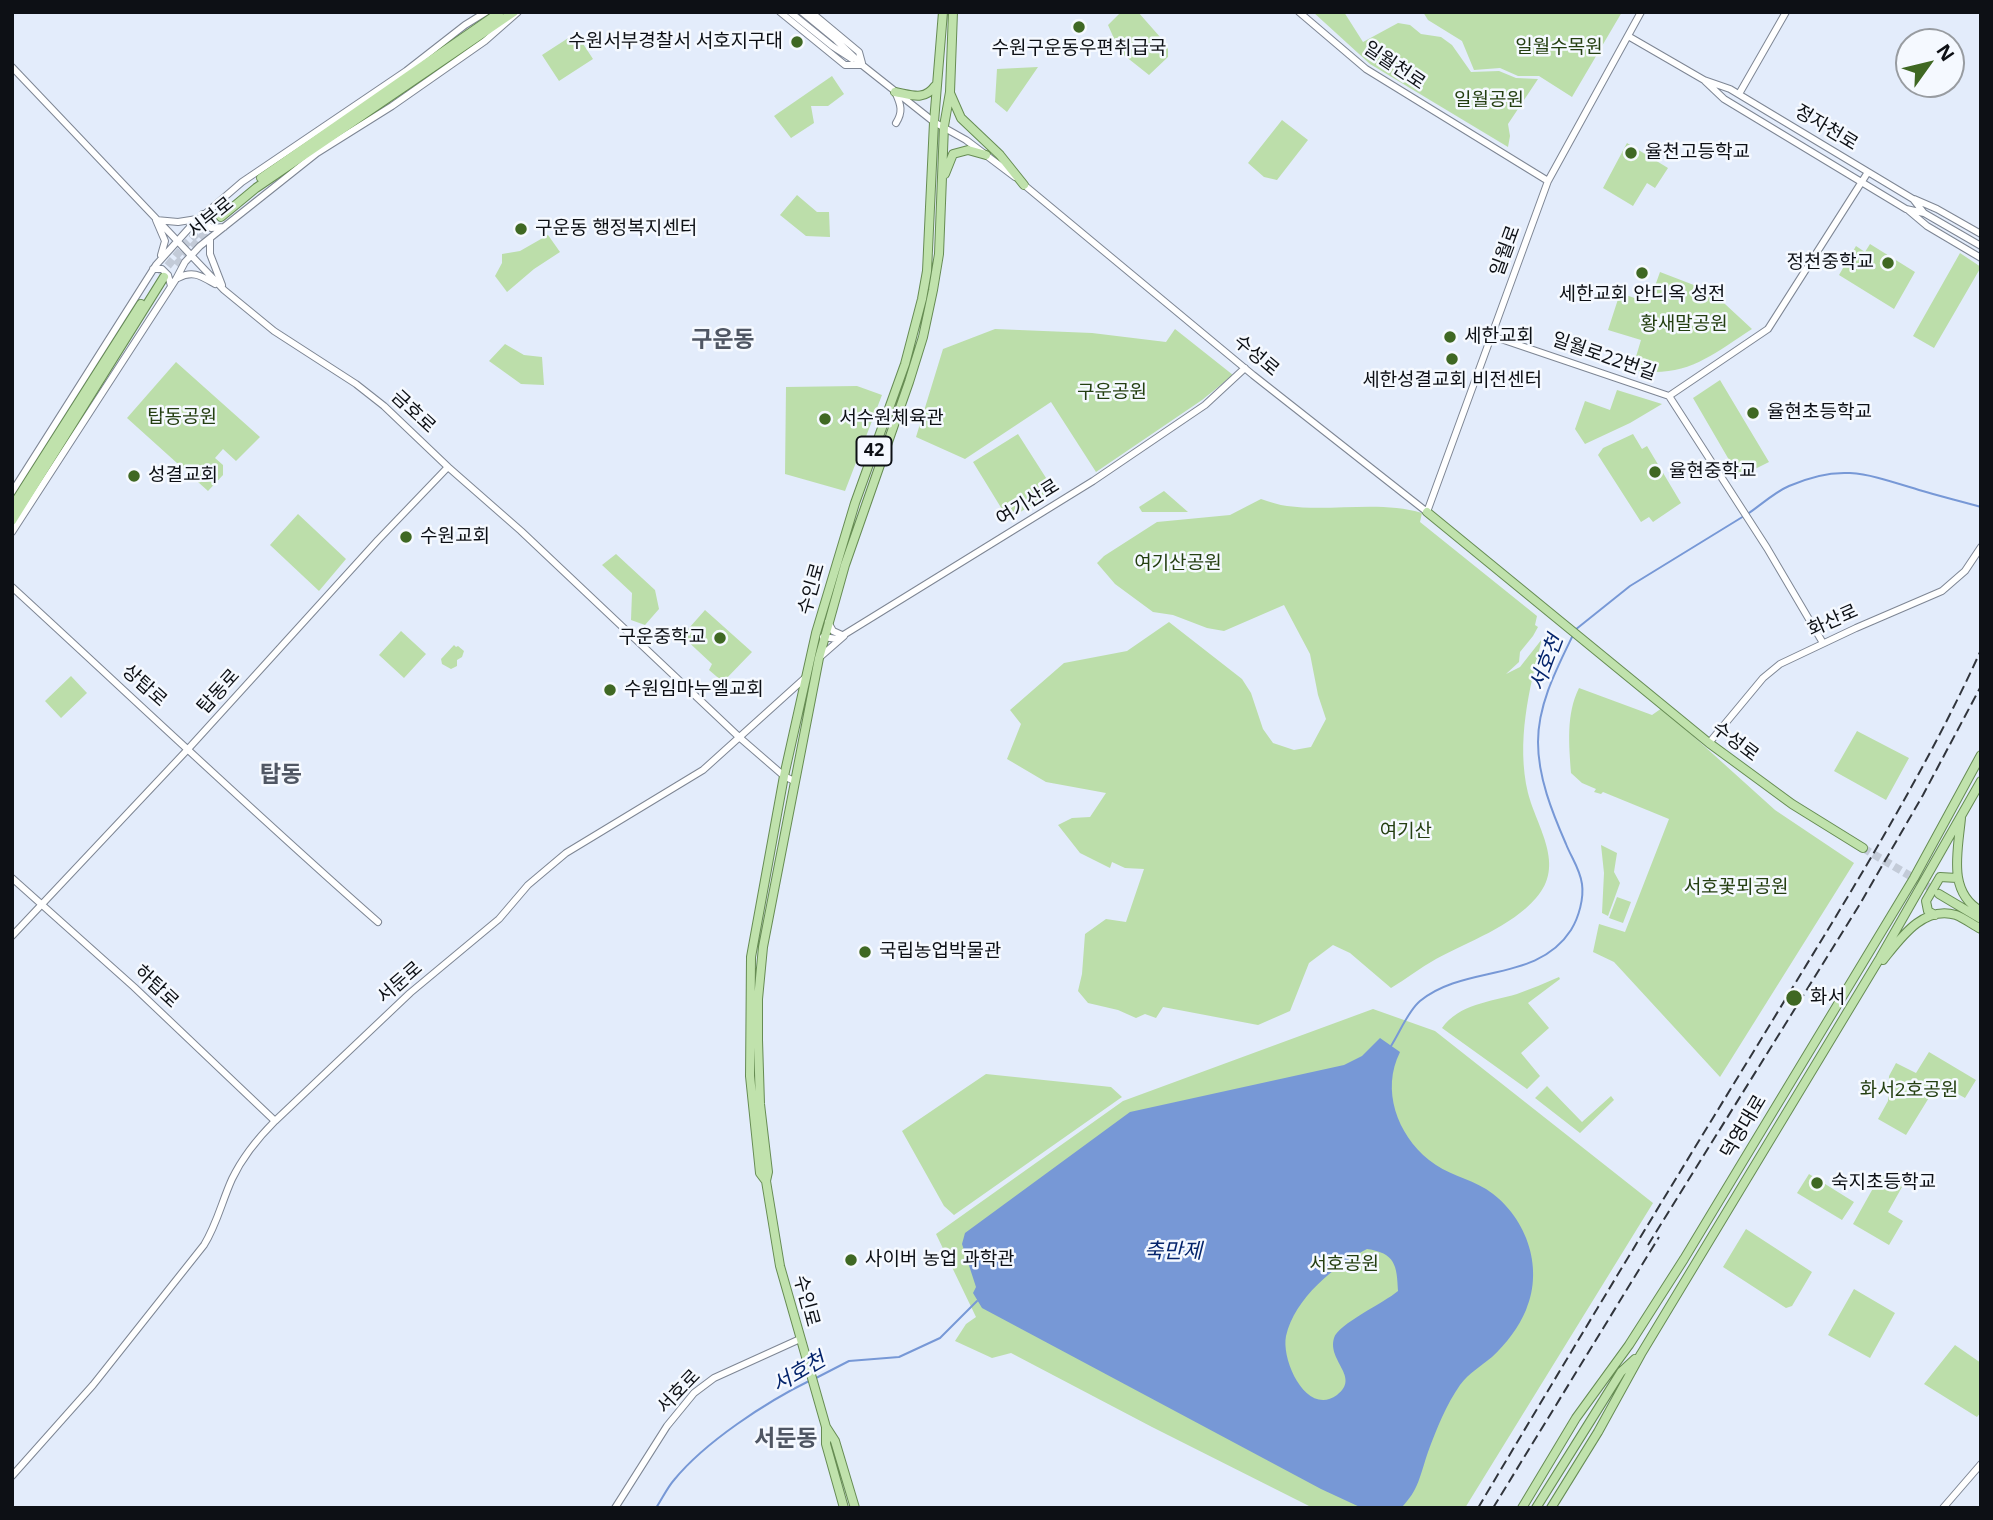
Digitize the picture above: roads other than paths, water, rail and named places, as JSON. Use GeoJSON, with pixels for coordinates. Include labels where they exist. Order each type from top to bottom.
{"type":"FeatureCollection","features":[{"type":"Feature","properties":{"kind":"main road","name":"서부로"},"geometry":{"type":"LineString","coordinates":[[500,12],[252,184],[219,215],[516,12]]}},
{"type":"Feature","properties":{"kind":"main road","name":"수인로"},"geometry":{"type":"LineString","coordinates":[[766,1181],[760,1172],[750,1076],[749,991],[753,947],[805,677],[820,635],[855,503],[905,364],[922,299],[928,258],[934,122],[943,12]]}},
{"type":"Feature","properties":{"kind":"main road","name":"수인로"},"geometry":{"type":"LineString","coordinates":[[844,1508],[826,1444],[826,1427],[820,1404],[780,1266],[766,1181],[768,1172],[760,1104],[758,999],[769,909],[819,658],[820,635],[828,622],[923,337],[939,254],[944,126],[950,92],[953,12]]}},
{"type":"Feature","properties":{"kind":"main road"},"geometry":{"type":"LineString","coordinates":[[895,92],[922,97],[930,93],[937,83]]}},
{"type":"Feature","properties":{"kind":"main road"},"geometry":{"type":"LineString","coordinates":[[950,92],[961,118],[1000,155],[1024,185]]}},
{"type":"Feature","properties":{"kind":"main road"},"geometry":{"type":"LineString","coordinates":[[942,183],[953,154],[968,150],[986,155]]}},
{"type":"Feature","properties":{"kind":"main road","name":"서부로"},"geometry":{"type":"LineString","coordinates":[[12,507],[158,272]]}},
{"type":"Feature","properties":{"kind":"main road","name":"서부로"},"geometry":{"type":"LineString","coordinates":[[12,521],[158,272]]}},
{"type":"Feature","properties":{"kind":"main road","name":"수성로"},"geometry":{"type":"LineString","coordinates":[[1427,512],[1709,743],[1792,804],[1863,848]]}},
{"type":"Feature","properties":{"kind":"main road","name":"덕영대로"},"geometry":{"type":"LineString","coordinates":[[1522,1508],[1576,1418],[1629,1345],[1684,1259],[1913,878],[1981,755]]}},
{"type":"Feature","properties":{"kind":"main road","name":"덕영대로"},"geometry":{"type":"LineString","coordinates":[[1551,1508],[1873,969],[1981,781]]}},
{"type":"Feature","properties":{"kind":"main road"},"geometry":{"type":"LineString","coordinates":[[1962,814],[1957,878],[1966,900],[1981,911]]}},
{"type":"Feature","properties":{"kind":"main road"},"geometry":{"type":"LineString","coordinates":[[1935,915],[1928,911],[1926,901],[1940,877],[1957,878]]}},
{"type":"Feature","properties":{"kind":"main road"},"geometry":{"type":"LineString","coordinates":[[1939,894],[1981,919]]}},
{"type":"Feature","properties":{"kind":"main road"},"geometry":{"type":"LineString","coordinates":[[1873,969],[1917,922],[1935,915],[1954,914],[1981,929]]}},
{"type":"Feature","properties":{"kind":"main road"},"geometry":{"type":"LineString","coordinates":[[1536,1508],[1621,1372],[1629,1345]]}},
{"type":"Feature","properties":{"kind":"main road"},"geometry":{"type":"LineString","coordinates":[[1621,1372],[1641,1354]]}},
{"type":"Feature","properties":{"kind":"main road","name":"수인로"},"geometry":{"type":"LineString","coordinates":[[826,1427],[835,1441],[855,1508]]}},
{"type":"Feature","properties":{"kind":"street","name":"서부로"},"geometry":{"type":"LineString","coordinates":[[12,492],[177,242],[201,216],[242,182],[406,71],[486,12]]}},
{"type":"Feature","properties":{"kind":"street","name":"서부로"},"geometry":{"type":"LineString","coordinates":[[12,532],[185,262],[224,227],[317,153],[393,106],[485,41],[516,12]]}},
{"type":"Feature","properties":{"kind":"street"},"geometry":{"type":"LineString","coordinates":[[780,12],[845,65],[862,65]]}},
{"type":"Feature","properties":{"kind":"street"},"geometry":{"type":"LineString","coordinates":[[790,12],[832,46],[862,65]]}},
{"type":"Feature","properties":{"kind":"street"},"geometry":{"type":"LineString","coordinates":[[802,12],[862,65]]}},
{"type":"Feature","properties":{"kind":"street"},"geometry":{"type":"LineString","coordinates":[[811,12],[859,52],[862,65]]}},
{"type":"Feature","properties":{"kind":"street","name":"일월천로"},"geometry":{"type":"LineString","coordinates":[[1299,12],[1366,69],[1548,181]]}},
{"type":"Feature","properties":{"kind":"street","name":"일월로"},"geometry":{"type":"LineString","coordinates":[[1427,512],[1548,181],[1641,12]]}},
{"type":"Feature","properties":{"kind":"street"},"geometry":{"type":"LineString","coordinates":[[1739,94],[1786,12]]}},
{"type":"Feature","properties":{"kind":"street","name":"정자천로"},"geometry":{"type":"LineString","coordinates":[[1628,36],[1704,80],[1739,94],[1913,199],[1924,213]]}},
{"type":"Feature","properties":{"kind":"street","name":"수성로"},"geometry":{"type":"LineString","coordinates":[[862,65],[934,122],[986,155],[1024,185],[1245,368],[1427,512]]}},
{"type":"Feature","properties":{"kind":"street","name":"금호로"},"geometry":{"type":"LineString","coordinates":[[12,67],[224,290],[274,331],[356,384],[384,406],[739,737],[784,776],[794,780]]}},
{"type":"Feature","properties":{"kind":"street","name":"정자천로"},"geometry":{"type":"LineString","coordinates":[[1704,80],[1724,99],[1906,209],[1924,213],[1981,246]]}},
{"type":"Feature","properties":{"kind":"street"},"geometry":{"type":"LineString","coordinates":[[895,92],[901,106],[900,116],[895,123]]}},
{"type":"Feature","properties":{"kind":"street"},"geometry":{"type":"LineString","coordinates":[[1670,396],[1768,329],[1868,172]]}},
{"type":"Feature","properties":{"kind":"street"},"geometry":{"type":"LineString","coordinates":[[1913,199],[1981,233]]}},
{"type":"Feature","properties":{"kind":"street"},"geometry":{"type":"LineString","coordinates":[[1906,209],[1927,226],[1981,258]]}},
{"type":"Feature","properties":{"kind":"street"},"geometry":{"type":"LineString","coordinates":[[156,219],[178,222],[201,216],[211,228],[224,227]]}},
{"type":"Feature","properties":{"kind":"street"},"geometry":{"type":"LineString","coordinates":[[156,219],[165,241],[158,272]]}},
{"type":"Feature","properties":{"kind":"street"},"geometry":{"type":"LineString","coordinates":[[210,239],[210,254],[224,290]]}},
{"type":"Feature","properties":{"kind":"street"},"geometry":{"type":"LineString","coordinates":[[158,272],[162,269],[168,275],[171,286]]}},
{"type":"Feature","properties":{"kind":"street"},"geometry":{"type":"LineString","coordinates":[[176,279],[192,273],[203,276],[224,290]]}},
{"type":"Feature","properties":{"kind":"street","name":"일월로22번길"},"geometry":{"type":"LineString","coordinates":[[1492,336],[1670,396],[1760,537],[1823,643]]}},
{"type":"Feature","properties":{"kind":"street","name":"여기산로"},"geometry":{"type":"LineString","coordinates":[[820,635],[837,639],[1093,481],[1205,405],[1245,368]]}},
{"type":"Feature","properties":{"kind":"street","name":"탑동로"},"geometry":{"type":"LineString","coordinates":[[12,936],[448,467]]}},
{"type":"Feature","properties":{"kind":"street","name":"화산로"},"geometry":{"type":"LineString","coordinates":[[1709,743],[1772,670],[1788,658],[1942,591],[1965,571],[1981,547]]}},
{"type":"Feature","properties":{"kind":"street","name":"상탑로"},"geometry":{"type":"LineString","coordinates":[[12,587],[378,922]]}},
{"type":"Feature","properties":{"kind":"street"},"geometry":{"type":"LineString","coordinates":[[819,658],[844,635],[833,631],[828,622]]}},
{"type":"Feature","properties":{"kind":"street","name":"서둔로"},"geometry":{"type":"LineString","coordinates":[[12,1476],[93,1385],[204,1245],[232,1178],[254,1143],[275,1121],[410,993],[499,919],[528,885],[566,853],[703,770],[805,677]]}},
{"type":"Feature","properties":{"kind":"street","name":"하탑로"},"geometry":{"type":"LineString","coordinates":[[12,878],[134,987],[275,1121]]}},
{"type":"Feature","properties":{"kind":"street","name":"서호로"},"geometry":{"type":"LineString","coordinates":[[615,1508],[667,1426],[694,1393],[715,1378],[800,1339]]}},
{"type":"Feature","properties":{"kind":"street"},"geometry":{"type":"LineString","coordinates":[[1943,1508],[1981,1464]]}},
{"type":"Feature","properties":{"kind":"water","name":"축만제"},"geometry":{"type":"Polygon","coordinates":[[[1380,1038],[1400,1052],[1394,1066],[1392,1096],[1395,1111],[1408,1138],[1436,1165],[1479,1185],[1500,1200],[1521,1227],[1532,1259],[1531,1293],[1523,1316],[1502,1347],[1460,1385],[1438,1426],[1415,1488],[1401,1508],[1362,1508],[1321,1489],[982,1308],[973,1293],[976,1287],[962,1244],[965,1233],[1130,1112],[1344,1065],[1362,1056],[1380,1038]],[[1367,1249],[1329,1274],[1307,1296],[1291,1322],[1286,1336],[1288,1359],[1298,1383],[1306,1393],[1316,1399],[1326,1400],[1337,1395],[1346,1382],[1333,1346],[1337,1332],[1398,1291],[1393,1262],[1376,1251],[1367,1249]]]}},
{"type":"Feature","properties":{"kind":"waterway","name":"서호천"},"geometry":{"type":"LineString","coordinates":[[1749,513],[1789,486],[1807,479],[1839,473],[1869,476],[1981,507]]}},
{"type":"Feature","properties":{"kind":"waterway","name":"서호천"},"geometry":{"type":"LineString","coordinates":[[1575,630],[1630,586],[1744,516]]}},
{"type":"Feature","properties":{"kind":"waterway","name":"서호천"},"geometry":{"type":"LineString","coordinates":[[1391,1046],[1420,1001],[1458,982],[1520,966],[1539,958],[1557,947],[1576,919],[1582,895],[1581,879],[1547,794],[1540,768],[1538,742],[1545,700],[1573,635]]}},
{"type":"Feature","properties":{"kind":"waterway","name":"서호천"},"geometry":{"type":"LineString","coordinates":[[816,1378],[849,1361],[899,1357],[940,1338],[977,1301]]}},
{"type":"Feature","properties":{"kind":"waterway","name":"서호천"},"geometry":{"type":"LineString","coordinates":[[656,1508],[674,1480],[702,1451],[756,1411],[811,1380]]}},
{"type":"Feature","properties":{"kind":"tunnel"},"geometry":{"type":"LineString","coordinates":[[160,275],[186,244],[217,214]]}},
{"type":"Feature","properties":{"kind":"tunnel"},"geometry":{"type":"LineString","coordinates":[[176,265],[210,228]]}},
{"type":"Feature","properties":{"kind":"tunnel"},"geometry":{"type":"LineString","coordinates":[[1863,848],[1939,893]]}},
{"type":"Feature","properties":{"kind":"railway"},"geometry":{"type":"LineString","coordinates":[[1478,1508],[1875,851],[1930,752],[1981,650]]}},
{"type":"Feature","properties":{"kind":"railway"},"geometry":{"type":"LineString","coordinates":[[1648,1245],[1860,904],[1923,795],[1981,686]]}},
{"type":"Feature","properties":{"kind":"railway"},"geometry":{"type":"LineString","coordinates":[[1493,1508],[1659,1237]]}},
{"type":"Feature","properties":{"kind":"place","name":"수원구운동우편취급국"},"geometry":{"type":"Point","coordinates":[1079,27]}},
{"type":"Feature","properties":{"kind":"place","name":"수원서부경찰서 서호지구대"},"geometry":{"type":"Point","coordinates":[797,42]}},
{"type":"Feature","properties":{"kind":"place","name":"율천고등학교"},"geometry":{"type":"Point","coordinates":[1631,153]}},
{"type":"Feature","properties":{"kind":"place","name":"구운동 행정복지센터"},"geometry":{"type":"Point","coordinates":[521,229]}},
{"type":"Feature","properties":{"kind":"place","name":"정천중학교"},"geometry":{"type":"Point","coordinates":[1888,263]}},
{"type":"Feature","properties":{"kind":"place","name":"세한교회 안디옥 성전"},"geometry":{"type":"Point","coordinates":[1642,273]}},
{"type":"Feature","properties":{"kind":"place","name":"세한교회"},"geometry":{"type":"Point","coordinates":[1450,337]}},
{"type":"Feature","properties":{"kind":"place","name":"세한성결교회 비전센터"},"geometry":{"type":"Point","coordinates":[1452,359]}},
{"type":"Feature","properties":{"kind":"place","name":"율현초등학교"},"geometry":{"type":"Point","coordinates":[1753,413]}},
{"type":"Feature","properties":{"kind":"place","name":"서수원체육관"},"geometry":{"type":"Point","coordinates":[825,419]}},
{"type":"Feature","properties":{"kind":"place","name":"율현중학교"},"geometry":{"type":"Point","coordinates":[1655,472]}},
{"type":"Feature","properties":{"kind":"place","name":"성결교회"},"geometry":{"type":"Point","coordinates":[134,476]}},
{"type":"Feature","properties":{"kind":"place","name":"수원교회"},"geometry":{"type":"Point","coordinates":[406,537]}},
{"type":"Feature","properties":{"kind":"place","name":"구운중학교"},"geometry":{"type":"Point","coordinates":[720,638]}},
{"type":"Feature","properties":{"kind":"place","name":"수원임마누엘교회"},"geometry":{"type":"Point","coordinates":[610,690]}},
{"type":"Feature","properties":{"kind":"place","name":"국립농업박물관"},"geometry":{"type":"Point","coordinates":[865,952]}},
{"type":"Feature","properties":{"kind":"place","name":"화서"},"geometry":{"type":"Point","coordinates":[1794,998]}},
{"type":"Feature","properties":{"kind":"place","name":"숙지초등학교"},"geometry":{"type":"Point","coordinates":[1817,1183]}},
{"type":"Feature","properties":{"kind":"place","name":"사이버 농업 과학관"},"geometry":{"type":"Point","coordinates":[851,1260]}},
{"type":"Feature","properties":{"kind":"district","name":"구운동"},"geometry":{"type":"Point","coordinates":[723,340]}},
{"type":"Feature","properties":{"kind":"district","name":"탑동"},"geometry":{"type":"Point","coordinates":[281,775]}},
{"type":"Feature","properties":{"kind":"district","name":"서둔동"},"geometry":{"type":"Point","coordinates":[786,1439]}},
{"type":"Feature","properties":{"kind":"park label","name":"일월수목원"},"geometry":{"type":"Point","coordinates":[1559,48]}},
{"type":"Feature","properties":{"kind":"park label","name":"일월공원"},"geometry":{"type":"Point","coordinates":[1489,101]}},
{"type":"Feature","properties":{"kind":"park label","name":"황새말공원"},"geometry":{"type":"Point","coordinates":[1684,325]}},
{"type":"Feature","properties":{"kind":"park label","name":"구운공원"},"geometry":{"type":"Point","coordinates":[1112,393]}},
{"type":"Feature","properties":{"kind":"park label","name":"탑동공원"},"geometry":{"type":"Point","coordinates":[182,418]}},
{"type":"Feature","properties":{"kind":"park label","name":"여기산공원"},"geometry":{"type":"Point","coordinates":[1178,564]}},
{"type":"Feature","properties":{"kind":"park label","name":"여기산"},"geometry":{"type":"Point","coordinates":[1406,832]}},
{"type":"Feature","properties":{"kind":"park label","name":"서호꽃뫼공원"},"geometry":{"type":"Point","coordinates":[1736,888]}},
{"type":"Feature","properties":{"kind":"park label","name":"화서2호공원"},"geometry":{"type":"Point","coordinates":[1909,1091]}},
{"type":"Feature","properties":{"kind":"park label","name":"서호공원"},"geometry":{"type":"Point","coordinates":[1344,1265]}}]}
